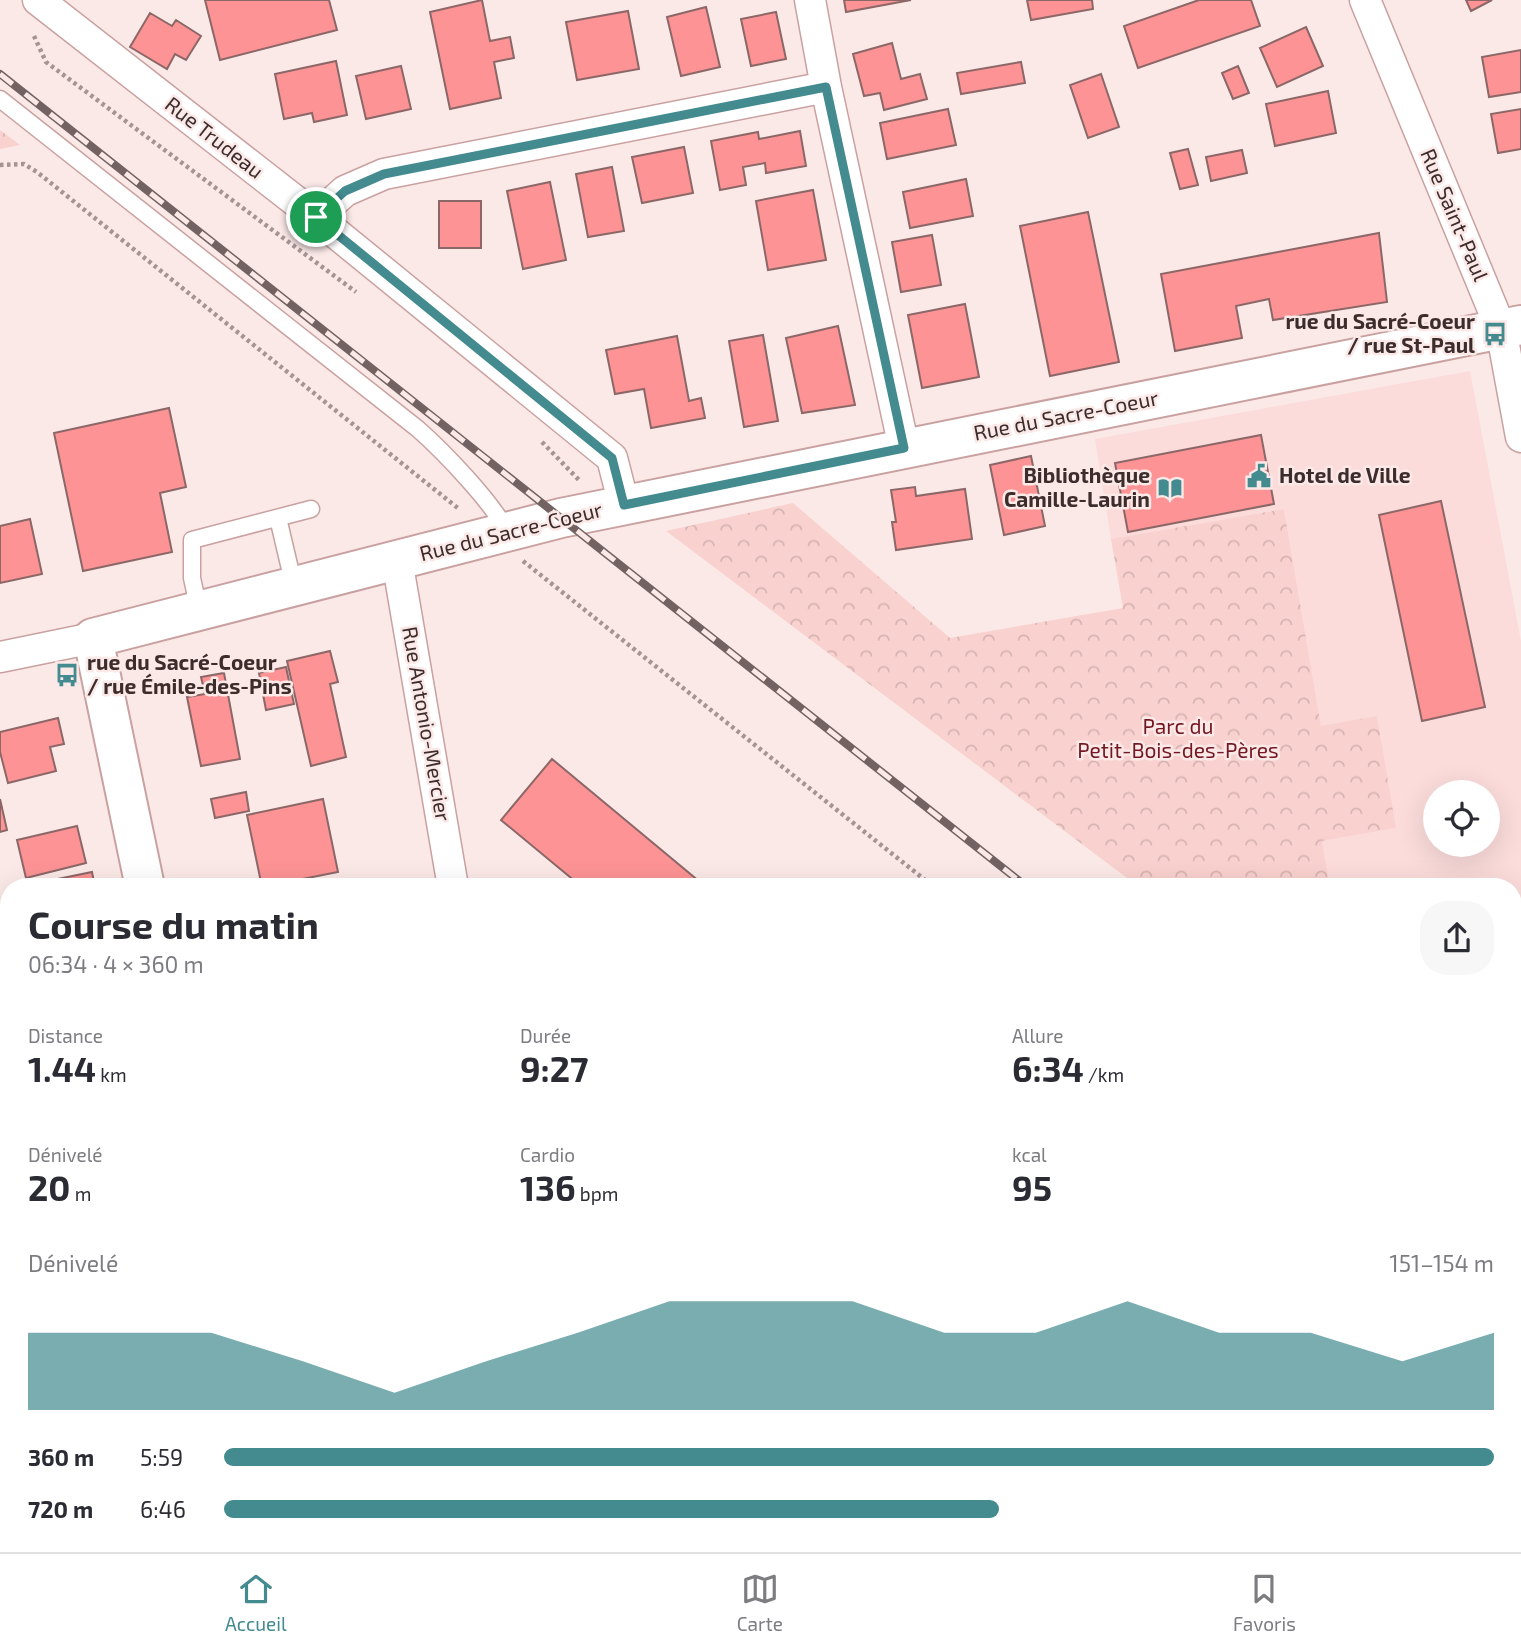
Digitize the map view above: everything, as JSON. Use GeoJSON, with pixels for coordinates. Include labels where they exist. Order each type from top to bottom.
{"type":"FeatureCollection","features":[{"type":"Feature","properties":{"kind":"street"},"geometry":{"type":"LineString","coordinates":[[810,0],[826,87],[904,448]]}},
{"type":"Feature","properties":{"kind":"street","name":"Rue Saint-Paul"},"geometry":{"type":"LineString","coordinates":[[1365,0],[1511,327],[1521,437]]}},
{"type":"Feature","properties":{"kind":"street","name":"Rue Trudeau"},"geometry":{"type":"LineString","coordinates":[[34,12],[316,217],[612,458],[624,505]]}},
{"type":"Feature","properties":{"kind":"street"},"geometry":{"type":"LineString","coordinates":[[316,217],[345,191],[384,174],[826,87]]}},
{"type":"Feature","properties":{"kind":"street","name":"Rue du Sacre-Coeur"},"geometry":{"type":"LineString","coordinates":[[0,657],[93,638],[397,560],[512,544],[624,505],[1511,327]]}},
{"type":"Feature","properties":{"kind":"street","name":"Rue Antonio-Mercier"},"geometry":{"type":"LineString","coordinates":[[397,560],[451,878]]}},
{"type":"Feature","properties":{"kind":"street"},"geometry":{"type":"LineString","coordinates":[[93,638],[143,878]]}},
{"type":"Feature","properties":{"kind":"lane"},"geometry":{"type":"LineString","coordinates":[[0,99],[418,429],[436,445],[490,507],[512,544]]}},
{"type":"Feature","properties":{"kind":"lane"},"geometry":{"type":"LineString","coordinates":[[199,610],[192,578],[192,540],[310,509]]}},
{"type":"Feature","properties":{"kind":"lane"},"geometry":{"type":"LineString","coordinates":[[278,518],[294,586]]}},
{"type":"Feature","properties":{"kind":"path"},"geometry":{"type":"LineString","coordinates":[[34,12],[46,62],[359,294]]}},
{"type":"Feature","properties":{"kind":"path"},"geometry":{"type":"LineString","coordinates":[[0,165],[24,164],[37,172],[463,512]]}},
{"type":"Feature","properties":{"kind":"path"},"geometry":{"type":"LineString","coordinates":[[539,438],[578,478],[581,485]]}},
{"type":"Feature","properties":{"kind":"path"},"geometry":{"type":"LineString","coordinates":[[512,544],[923,878]]}},
{"type":"Feature","properties":{"kind":"shaded area"},"geometry":{"type":"Polygon","coordinates":[[[1470,371],[1521,641],[1521,878],[1328,878],[1322,841],[1396,828],[1321,726],[1284,509],[1111,539],[1095,439],[1470,371]]]}},
{"type":"Feature","properties":{"kind":"green space"},"geometry":{"type":"Polygon","coordinates":[[[0,130],[20,145],[0,149],[0,130]]]}},
{"type":"Feature","properties":{"kind":"green space","name":"Parc du Petit-Bois-des-Pères"},"geometry":{"type":"Polygon","coordinates":[[[793,503],[950,638],[1123,608],[1111,539],[1284,509],[1321,726],[1377,716],[1396,828],[1322,841],[1328,878],[1127,878],[666,531],[793,503]]]}},
{"type":"Feature","properties":{"kind":"building"},"geometry":{"type":"Polygon","coordinates":[[[205,0],[329,0],[337,30],[220,60],[205,0]]]}},
{"type":"Feature","properties":{"kind":"building"},"geometry":{"type":"Polygon","coordinates":[[[482,0],[490,41],[510,37],[514,58],[494,62],[501,98],[450,109],[430,12],[482,0]]]}},
{"type":"Feature","properties":{"kind":"building"},"geometry":{"type":"Polygon","coordinates":[[[844,0],[911,0],[846,12],[844,0]]]}},
{"type":"Feature","properties":{"kind":"building"},"geometry":{"type":"Polygon","coordinates":[[[1027,0],[1092,0],[1093,9],[1031,20],[1027,0]]]}},
{"type":"Feature","properties":{"kind":"building"},"geometry":{"type":"Polygon","coordinates":[[[1199,0],[1251,0],[1260,26],[1138,68],[1124,26],[1199,0]]]}},
{"type":"Feature","properties":{"kind":"building"},"geometry":{"type":"Polygon","coordinates":[[[1466,0],[1492,0],[1471,11],[1466,0]]]}},
{"type":"Feature","properties":{"kind":"building"},"geometry":{"type":"Polygon","coordinates":[[[706,7],[720,67],[681,76],[667,17],[706,7]]]}},
{"type":"Feature","properties":{"kind":"building"},"geometry":{"type":"Polygon","coordinates":[[[628,11],[639,69],[577,80],[566,22],[628,11]]]}},
{"type":"Feature","properties":{"kind":"building"},"geometry":{"type":"Polygon","coordinates":[[[776,12],[786,59],[751,66],[741,19],[776,12]]]}},
{"type":"Feature","properties":{"kind":"building"},"geometry":{"type":"Polygon","coordinates":[[[150,13],[172,26],[176,20],[201,36],[186,60],[175,54],[167,69],[130,47],[150,13]]]}},
{"type":"Feature","properties":{"kind":"building"},"geometry":{"type":"Polygon","coordinates":[[[1306,27],[1323,66],[1277,87],[1260,48],[1306,27]]]}},
{"type":"Feature","properties":{"kind":"building"},"geometry":{"type":"Polygon","coordinates":[[[892,43],[901,79],[920,74],[927,99],[884,110],[880,93],[864,96],[853,54],[892,43]]]}},
{"type":"Feature","properties":{"kind":"building"},"geometry":{"type":"Polygon","coordinates":[[[1521,50],[1521,92],[1489,97],[1482,57],[1521,50]]]}},
{"type":"Feature","properties":{"kind":"building"},"geometry":{"type":"Polygon","coordinates":[[[336,61],[347,115],[314,122],[312,113],[284,119],[275,74],[336,61]]]}},
{"type":"Feature","properties":{"kind":"building"},"geometry":{"type":"Polygon","coordinates":[[[1021,62],[1025,83],[961,94],[957,73],[1021,62]]]}},
{"type":"Feature","properties":{"kind":"building"},"geometry":{"type":"Polygon","coordinates":[[[401,66],[411,109],[366,119],[356,76],[401,66]]]}},
{"type":"Feature","properties":{"kind":"building"},"geometry":{"type":"Polygon","coordinates":[[[1238,66],[1249,93],[1233,99],[1222,73],[1238,66]]]}},
{"type":"Feature","properties":{"kind":"building"},"geometry":{"type":"Polygon","coordinates":[[[1101,74],[1119,127],[1088,138],[1070,85],[1101,74]]]}},
{"type":"Feature","properties":{"kind":"building"},"geometry":{"type":"Polygon","coordinates":[[[1328,91],[1336,133],[1275,146],[1266,104],[1328,91]]]}},
{"type":"Feature","properties":{"kind":"building"},"geometry":{"type":"Polygon","coordinates":[[[948,109],[956,145],[887,159],[880,123],[948,109]]]}},
{"type":"Feature","properties":{"kind":"building"},"geometry":{"type":"Polygon","coordinates":[[[1521,109],[1521,149],[1498,153],[1491,114],[1521,109]]]}},
{"type":"Feature","properties":{"kind":"building"},"geometry":{"type":"Polygon","coordinates":[[[800,131],[806,166],[766,173],[765,163],[743,167],[746,185],[720,190],[711,141],[758,132],[759,139],[800,131]]]}},
{"type":"Feature","properties":{"kind":"building"},"geometry":{"type":"Polygon","coordinates":[[[684,147],[693,193],[642,203],[632,157],[684,147]]]}},
{"type":"Feature","properties":{"kind":"building"},"geometry":{"type":"Polygon","coordinates":[[[1188,149],[1198,185],[1180,189],[1170,153],[1188,149]]]}},
{"type":"Feature","properties":{"kind":"building"},"geometry":{"type":"Polygon","coordinates":[[[1242,150],[1247,173],[1211,181],[1206,157],[1242,150]]]}},
{"type":"Feature","properties":{"kind":"building"},"geometry":{"type":"Polygon","coordinates":[[[612,167],[624,231],[588,237],[576,174],[612,167]]]}},
{"type":"Feature","properties":{"kind":"building"},"geometry":{"type":"Polygon","coordinates":[[[966,179],[973,216],[910,228],[903,192],[966,179]]]}},
{"type":"Feature","properties":{"kind":"building"},"geometry":{"type":"Polygon","coordinates":[[[550,182],[566,260],[523,269],[507,191],[550,182]]]}},
{"type":"Feature","properties":{"kind":"building"},"geometry":{"type":"Polygon","coordinates":[[[813,190],[826,260],[768,270],[756,201],[813,190]]]}},
{"type":"Feature","properties":{"kind":"building"},"geometry":{"type":"Polygon","coordinates":[[[439,201],[481,201],[481,248],[439,248],[439,201]]]}},
{"type":"Feature","properties":{"kind":"building"},"geometry":{"type":"Polygon","coordinates":[[[1088,212],[1119,362],[1050,376],[1020,226],[1088,212]]]}},
{"type":"Feature","properties":{"kind":"building"},"geometry":{"type":"Polygon","coordinates":[[[1379,233],[1387,302],[1273,320],[1269,299],[1236,306],[1242,338],[1175,351],[1161,274],[1379,233]]]}},
{"type":"Feature","properties":{"kind":"building"},"geometry":{"type":"Polygon","coordinates":[[[932,235],[941,285],[901,292],[892,242],[932,235]]]}},
{"type":"Feature","properties":{"kind":"building"},"geometry":{"type":"Polygon","coordinates":[[[965,304],[979,377],[922,388],[908,315],[965,304]]]}},
{"type":"Feature","properties":{"kind":"building"},"geometry":{"type":"Polygon","coordinates":[[[838,326],[855,405],[802,413],[786,338],[838,326]]]}},
{"type":"Feature","properties":{"kind":"building"},"geometry":{"type":"Polygon","coordinates":[[[763,335],[778,421],[744,427],[729,341],[763,335]]]}},
{"type":"Feature","properties":{"kind":"building"},"geometry":{"type":"Polygon","coordinates":[[[677,336],[689,401],[701,398],[705,418],[651,428],[644,389],[615,394],[606,350],[677,336]]]}},
{"type":"Feature","properties":{"kind":"building"},"geometry":{"type":"Polygon","coordinates":[[[169,408],[186,487],[160,493],[172,552],[83,571],[54,433],[169,408]]]}},
{"type":"Feature","properties":{"kind":"building"},"geometry":{"type":"Polygon","coordinates":[[[1261,435],[1274,504],[1128,532],[1115,463],[1261,435]]]}},
{"type":"Feature","properties":{"kind":"building"},"geometry":{"type":"Polygon","coordinates":[[[1031,456],[1045,526],[1004,535],[990,465],[1031,456]]]}},
{"type":"Feature","properties":{"kind":"building"},"geometry":{"type":"Polygon","coordinates":[[[915,487],[916,496],[965,489],[972,539],[896,550],[892,522],[896,522],[891,490],[915,487]]]}},
{"type":"Feature","properties":{"kind":"building"},"geometry":{"type":"Polygon","coordinates":[[[1441,501],[1485,707],[1422,721],[1379,515],[1441,501]]]}},
{"type":"Feature","properties":{"kind":"building"},"geometry":{"type":"Polygon","coordinates":[[[30,519],[42,574],[0,583],[0,526],[30,519]]]}},
{"type":"Feature","properties":{"kind":"building"},"geometry":{"type":"Polygon","coordinates":[[[330,651],[338,682],[330,684],[346,757],[311,766],[287,661],[330,651]]]}},
{"type":"Feature","properties":{"kind":"building"},"geometry":{"type":"Polygon","coordinates":[[[286,667],[294,704],[266,710],[259,673],[286,667]]]}},
{"type":"Feature","properties":{"kind":"building"},"geometry":{"type":"Polygon","coordinates":[[[224,673],[240,759],[201,766],[187,697],[205,694],[201,677],[224,673]]]}},
{"type":"Feature","properties":{"kind":"building"},"geometry":{"type":"Polygon","coordinates":[[[58,718],[64,744],[50,747],[56,771],[8,783],[0,752],[0,732],[58,718]]]}},
{"type":"Feature","properties":{"kind":"building"},"geometry":{"type":"Polygon","coordinates":[[[552,759],[695,878],[571,878],[501,820],[552,759]]]}},
{"type":"Feature","properties":{"kind":"building"},"geometry":{"type":"Polygon","coordinates":[[[246,792],[249,811],[215,818],[211,799],[246,792]]]}},
{"type":"Feature","properties":{"kind":"building"},"geometry":{"type":"Polygon","coordinates":[[[0,799],[7,830],[0,832],[0,799]]]}},
{"type":"Feature","properties":{"kind":"building"},"geometry":{"type":"Polygon","coordinates":[[[323,799],[338,872],[308,878],[260,878],[247,815],[323,799]]]}},
{"type":"Feature","properties":{"kind":"building"},"geometry":{"type":"Polygon","coordinates":[[[77,826],[86,863],[26,878],[17,840],[77,826]]]}},
{"type":"Feature","properties":{"kind":"building"},"geometry":{"type":"Polygon","coordinates":[[[92,872],[93,878],[62,878],[92,872]]]}},
{"type":"Feature","properties":{"kind":"railway"},"geometry":{"type":"LineString","coordinates":[[0,74],[1016,878]]}},
{"type":"Feature","properties":{"kind":"place","name":"rue du Sacré-Coeur / rue St-Paul"},"geometry":{"type":"Point","coordinates":[1495,334]}},
{"type":"Feature","properties":{"kind":"place","name":"Hotel de Ville"},"geometry":{"type":"Point","coordinates":[1259,476]}},
{"type":"Feature","properties":{"kind":"place","name":"Bibliothèque Camille-Laurin"},"geometry":{"type":"Point","coordinates":[1170,488]}},
{"type":"Feature","properties":{"kind":"place","name":"rue du Sacré-Coeur / rue Émile-des-Pins"},"geometry":{"type":"Point","coordinates":[67,675]}},
{"type":"Feature","properties":{"kind":"route"},"geometry":{"type":"LineString","coordinates":[[826,87],[904,448],[624,505],[612,458],[316,217],[345,191],[384,174],[826,87]]}}]}
